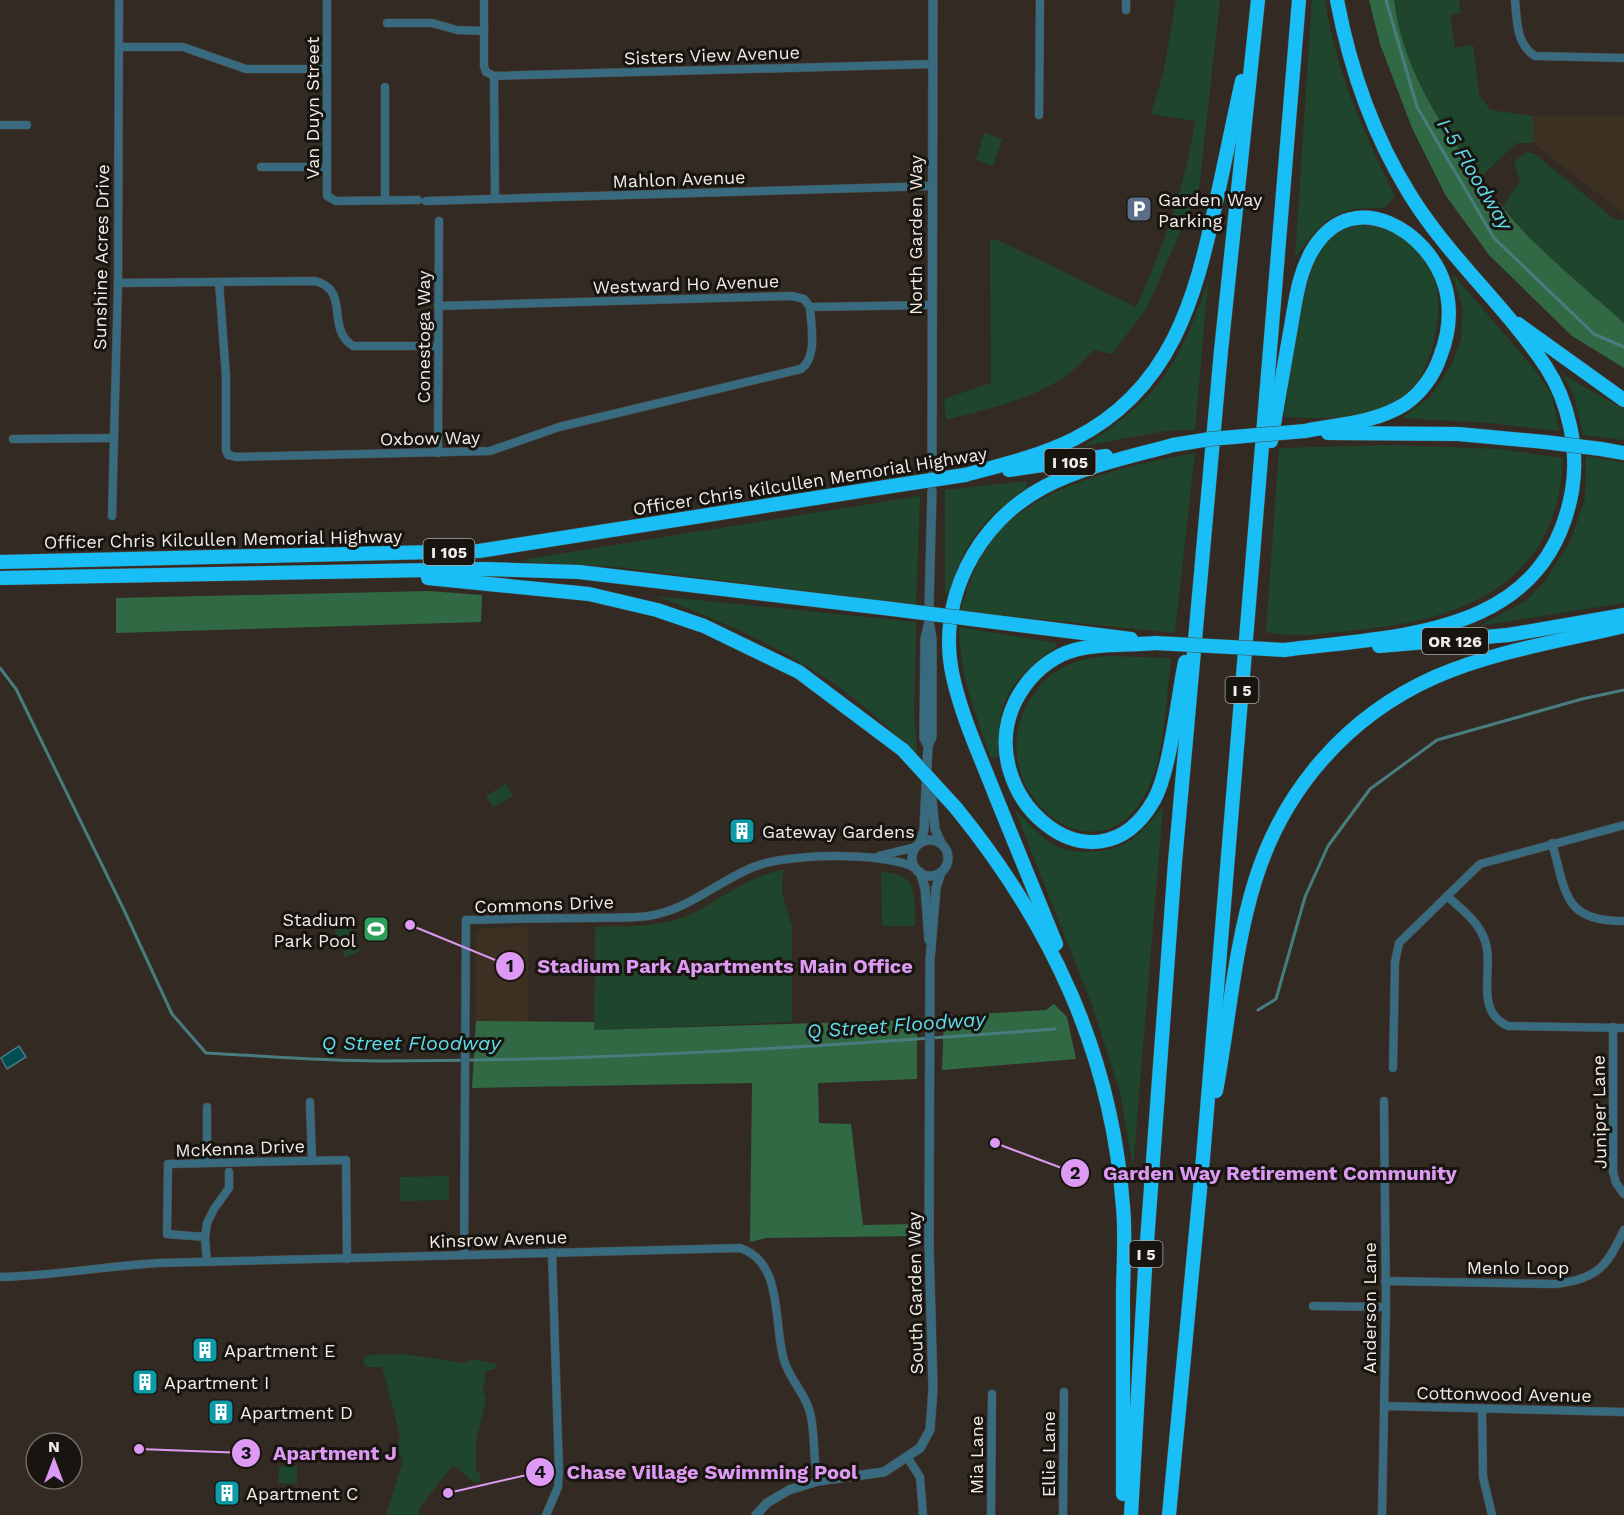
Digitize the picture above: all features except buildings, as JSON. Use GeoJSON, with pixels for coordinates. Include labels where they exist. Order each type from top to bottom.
{"type":"FeatureCollection","features":[{"type":"Feature","properties":{"kind":"highway","name":"I 5"},"geometry":{"type":"LineString","coordinates":[[1169,1515],[1203,1158],[1299,0]]}},
{"type":"Feature","properties":{"kind":"highway"},"geometry":{"type":"LineString","coordinates":[[1284,650],[1404,635],[1449,625],[1484,611],[1516,593],[1546,556],[1562,528],[1569,506],[1575,471],[1571,430],[1559,393],[1547,368],[1444,245],[1407,191],[1377,133],[1358,88],[1337,0]]}},
{"type":"Feature","properties":{"kind":"highway","name":"I 5"},"geometry":{"type":"LineString","coordinates":[[1131,1515],[1144,1269],[1198,592],[1258,5]]}},
{"type":"Feature","properties":{"kind":"highway"},"geometry":{"type":"LineString","coordinates":[[965,475],[1034,455],[1073,439],[1099,424],[1141,388],[1172,346],[1190,303],[1204,258],[1258,5]]}},
{"type":"Feature","properties":{"kind":"highway"},"geometry":{"type":"LineString","coordinates":[[1257,522],[1299,281],[1306,264],[1315,246],[1339,224],[1362,218],[1388,221],[1419,241],[1436,266],[1445,285],[1449,303],[1448,335],[1438,365],[1417,393],[1387,413],[1364,421],[1305,431]]}},
{"type":"Feature","properties":{"kind":"highway"},"geometry":{"type":"LineString","coordinates":[[1502,312],[1624,400]]}},
{"type":"Feature","properties":{"kind":"highway","name":"Officer Chris Kilcullen Memorial Highway"},"geometry":{"type":"LineString","coordinates":[[0,562],[479,551],[1210,439],[1305,431],[1449,434],[1545,442],[1624,453]]}},
{"type":"Feature","properties":{"kind":"highway"},"geometry":{"type":"LineString","coordinates":[[1125,1515],[1124,1210],[1107,1101],[1077,1003],[962,708],[951,665],[951,615],[956,592],[976,549],[1011,509],[1059,480],[1173,445]]}},
{"type":"Feature","properties":{"kind":"highway","name":"Officer Chris Kilcullen Memorial Highway"},"geometry":{"type":"LineString","coordinates":[[0,578],[485,569],[579,572],[1155,643],[1284,650],[1446,642],[1624,615]]}},
{"type":"Feature","properties":{"kind":"highway"},"geometry":{"type":"LineString","coordinates":[[352,571],[568,591],[657,610],[705,626],[799,672],[903,750],[956,808],[1008,876],[1077,1003]]}},
{"type":"Feature","properties":{"kind":"highway"},"geometry":{"type":"LineString","coordinates":[[1155,643],[1101,646],[1062,655],[1038,670],[1026,684],[1010,713],[1005,738],[1005,753],[1014,784],[1033,814],[1063,835],[1097,842],[1114,839],[1143,816],[1155,799],[1162,780],[1198,592]]}},
{"type":"Feature","properties":{"kind":"highway"},"geometry":{"type":"LineString","coordinates":[[1203,1158],[1254,884],[1274,830],[1296,792],[1322,759],[1375,710],[1437,676],[1491,658],[1624,626]]}},
{"type":"Feature","properties":{"kind":"street","name":"Sunshine Acres Drive"},"geometry":{"type":"LineString","coordinates":[[112,516],[118,283],[119,0]]}},
{"type":"Feature","properties":{"kind":"street","name":"Van Duyn Street"},"geometry":{"type":"LineString","coordinates":[[327,0],[327,196],[332,201],[422,201]]}},
{"type":"Feature","properties":{"kind":"street"},"geometry":{"type":"LineString","coordinates":[[484,0],[484,66],[486,72],[494,76],[495,199]]}},
{"type":"Feature","properties":{"kind":"street","name":"North Garden Way"},"geometry":{"type":"LineString","coordinates":[[932,470],[933,0]]}},
{"type":"Feature","properties":{"kind":"street"},"geometry":{"type":"LineString","coordinates":[[1039,115],[1040,0]]}},
{"type":"Feature","properties":{"kind":"street"},"geometry":{"type":"LineString","coordinates":[[1126,0],[1126,10]]}},
{"type":"Feature","properties":{"kind":"street"},"geometry":{"type":"LineString","coordinates":[[1515,0],[1520,37],[1523,45],[1535,56],[1624,58]]}},
{"type":"Feature","properties":{"kind":"street"},"geometry":{"type":"LineString","coordinates":[[387,23],[432,23],[457,30],[484,30]]}},
{"type":"Feature","properties":{"kind":"street"},"geometry":{"type":"LineString","coordinates":[[119,47],[183,47],[246,69],[326,69]]}},
{"type":"Feature","properties":{"kind":"street","name":"Sisters View Avenue"},"geometry":{"type":"LineString","coordinates":[[494,76],[932,64]]}},
{"type":"Feature","properties":{"kind":"street"},"geometry":{"type":"LineString","coordinates":[[385,87],[386,201]]}},
{"type":"Feature","properties":{"kind":"street"},"geometry":{"type":"LineString","coordinates":[[0,125],[27,125]]}},
{"type":"Feature","properties":{"kind":"street"},"geometry":{"type":"LineString","coordinates":[[261,167],[327,166]]}},
{"type":"Feature","properties":{"kind":"street","name":"Mahlon Avenue"},"geometry":{"type":"LineString","coordinates":[[422,201],[933,186]]}},
{"type":"Feature","properties":{"kind":"street","name":"Conestoga Way"},"geometry":{"type":"LineString","coordinates":[[438,453],[439,221]]}},
{"type":"Feature","properties":{"kind":"street","name":"Oxbow Way"},"geometry":{"type":"LineString","coordinates":[[219,282],[228,455],[490,452],[559,427],[796,371],[805,366],[810,359],[810,307]]}},
{"type":"Feature","properties":{"kind":"street"},"geometry":{"type":"LineString","coordinates":[[118,283],[320,282],[329,286],[335,294],[339,330],[352,345],[438,346]]}},
{"type":"Feature","properties":{"kind":"street","name":"Westward Ho Avenue"},"geometry":{"type":"LineString","coordinates":[[438,306],[792,296],[804,299],[810,307],[931,305]]}},
{"type":"Feature","properties":{"kind":"street"},"geometry":{"type":"LineString","coordinates":[[13,438],[113,438]]}},
{"type":"Feature","properties":{"kind":"street"},"geometry":{"type":"LineString","coordinates":[[929,608],[932,491]]}},
{"type":"Feature","properties":{"kind":"street","name":"South Garden Way"},"geometry":{"type":"LineString","coordinates":[[756,1515],[767,1503],[789,1490],[818,1481],[874,1475],[895,1467],[925,1442],[933,1417],[930,952],[926,888],[912,857],[924,830],[928,746],[932,737],[932,639],[929,621],[925,639],[924,738],[928,746]]}},
{"type":"Feature","properties":{"kind":"street"},"geometry":{"type":"LineString","coordinates":[[928,769],[934,828],[941,843]]}},
{"type":"Feature","properties":{"kind":"street"},"geometry":{"type":"LineString","coordinates":[[1393,1068],[1396,950],[1399,943],[1480,864],[1624,825]]}},
{"type":"Feature","properties":{"kind":"street"},"geometry":{"type":"LineString","coordinates":[[918,845],[930,840],[941,843]]}},
{"type":"Feature","properties":{"kind":"street","name":"South Garden Way"},"geometry":{"type":"LineString","coordinates":[[930,952],[936,888],[948,858],[941,843]]}},
{"type":"Feature","properties":{"kind":"street"},"geometry":{"type":"LineString","coordinates":[[1552,843],[1567,895],[1579,912],[1590,918],[1624,921]]}},
{"type":"Feature","properties":{"kind":"street","name":"Commons Drive"},"geometry":{"type":"LineString","coordinates":[[872,858],[918,845]]}},
{"type":"Feature","properties":{"kind":"street","name":"Commons Drive"},"geometry":{"type":"LineString","coordinates":[[464,1255],[466,920],[648,916],[684,905],[732,877],[765,862],[788,857],[872,858],[899,862],[918,870]]}},
{"type":"Feature","properties":{"kind":"street"},"geometry":{"type":"LineString","coordinates":[[918,870],[930,875],[941,872]]}},
{"type":"Feature","properties":{"kind":"street"},"geometry":{"type":"LineString","coordinates":[[1447,896],[1477,925],[1485,938],[1488,951],[1487,999],[1489,1011],[1496,1021],[1508,1026],[1624,1028]]}},
{"type":"Feature","properties":{"kind":"street","name":"Juniper Lane"},"geometry":{"type":"LineString","coordinates":[[1613,1028],[1613,1172],[1616,1183],[1624,1194]]}},
{"type":"Feature","properties":{"kind":"street","name":"Anderson Lane"},"geometry":{"type":"LineString","coordinates":[[1382,1515],[1386,1307],[1384,1101]]}},
{"type":"Feature","properties":{"kind":"street"},"geometry":{"type":"LineString","coordinates":[[310,1102],[312,1161]]}},
{"type":"Feature","properties":{"kind":"street"},"geometry":{"type":"LineString","coordinates":[[207,1107],[207,1163]]}},
{"type":"Feature","properties":{"kind":"street","name":"McKenna Drive"},"geometry":{"type":"LineString","coordinates":[[205,1237],[167,1234],[168,1164],[346,1160],[347,1259]]}},
{"type":"Feature","properties":{"kind":"street"},"geometry":{"type":"LineString","coordinates":[[207,1262],[205,1237],[207,1223],[214,1209],[230,1188],[229,1172]]}},
{"type":"Feature","properties":{"kind":"street","name":"Menlo Loop"},"geometry":{"type":"LineString","coordinates":[[1386,1281],[1556,1284],[1581,1281],[1596,1273],[1608,1262],[1624,1230]]}},
{"type":"Feature","properties":{"kind":"street","name":"Kinsrow Avenue"},"geometry":{"type":"LineString","coordinates":[[0,1277],[46,1276],[110,1266],[207,1262],[740,1248],[757,1256],[767,1270],[784,1363],[810,1411],[812,1459],[818,1481]]}},
{"type":"Feature","properties":{"kind":"street"},"geometry":{"type":"LineString","coordinates":[[549,1514],[558,1487],[559,1471],[552,1252]]}},
{"type":"Feature","properties":{"kind":"street"},"geometry":{"type":"LineString","coordinates":[[1313,1306],[1386,1307]]}},
{"type":"Feature","properties":{"kind":"street","name":"Ellie Lane"},"geometry":{"type":"LineString","coordinates":[[1063,1515],[1064,1392]]}},
{"type":"Feature","properties":{"kind":"street","name":"Mia Lane"},"geometry":{"type":"LineString","coordinates":[[991,1515],[992,1395]]}},
{"type":"Feature","properties":{"kind":"street","name":"Cottonwood Avenue"},"geometry":{"type":"LineString","coordinates":[[1384,1406],[1624,1412]]}},
{"type":"Feature","properties":{"kind":"street"},"geometry":{"type":"LineString","coordinates":[[1482,1410],[1483,1476],[1492,1515]]}},
{"type":"Feature","properties":{"kind":"street"},"geometry":{"type":"LineString","coordinates":[[908,1457],[920,1476],[923,1515]]}},
{"type":"Feature","properties":{"kind":"shaded area"},"geometry":{"type":"Polygon","coordinates":[[[1533,116],[1624,116],[1624,214],[1533,143],[1533,116]]]}},
{"type":"Feature","properties":{"kind":"shaded area"},"geometry":{"type":"Polygon","coordinates":[[[528,927],[528,1022],[476,1021],[476,934],[480,928],[528,927]]]}},
{"type":"Feature","properties":{"kind":"green space"},"geometry":{"type":"Polygon","coordinates":[[[1176,0],[1220,0],[1199,189],[1147,308],[1112,354],[1094,350],[1071,372],[1043,389],[1011,402],[946,420],[944,399],[991,383],[990,240],[998,240],[1136,307],[1156,262],[1172,216],[1186,169],[1195,121],[1151,114],[1164,70],[1176,0]]]}},
{"type":"Feature","properties":{"kind":"green space"},"geometry":{"type":"Polygon","coordinates":[[[1312,0],[1325,0],[1343,76],[1372,149],[1395,196],[1384,208],[1354,209],[1332,218],[1313,234],[1295,258],[1312,0]]]}},
{"type":"Feature","properties":{"kind":"green space"},"geometry":{"type":"Polygon","coordinates":[[[1369,0],[1394,0],[1407,53],[1429,102],[1443,126],[1496,199],[1536,244],[1624,323],[1624,368],[1572,336],[1489,255],[1446,196],[1412,128],[1380,44],[1369,0]]]}},
{"type":"Feature","properties":{"kind":"green space"},"geometry":{"type":"Polygon","coordinates":[[[1394,0],[1459,0],[1461,13],[1450,15],[1455,48],[1473,45],[1479,94],[1490,110],[1533,116],[1533,143],[1516,143],[1480,178],[1437,116],[1414,72],[1398,25],[1394,0]]]}},
{"type":"Feature","properties":{"kind":"green space"},"geometry":{"type":"Polygon","coordinates":[[[984,133],[1002,139],[993,166],[976,160],[984,133]]]}},
{"type":"Feature","properties":{"kind":"green space"},"geometry":{"type":"Polygon","coordinates":[[[1527,152],[1535,154],[1614,219],[1624,220],[1624,323],[1534,243],[1503,206],[1520,181],[1514,162],[1527,152]]]}},
{"type":"Feature","properties":{"kind":"green space"},"geometry":{"type":"Polygon","coordinates":[[[1357,225],[1381,227],[1401,235],[1416,246],[1428,262],[1435,280],[1438,300],[1437,322],[1429,358],[1423,372],[1410,390],[1377,409],[1331,418],[1284,417],[1293,349],[1310,276],[1318,256],[1329,240],[1338,233],[1357,225]]]}},
{"type":"Feature","properties":{"kind":"green space"},"geometry":{"type":"Polygon","coordinates":[[[1452,273],[1536,371],[1552,395],[1559,431],[1489,423],[1402,418],[1430,397],[1451,366],[1461,339],[1463,309],[1452,273]]]}},
{"type":"Feature","properties":{"kind":"green space"},"geometry":{"type":"Polygon","coordinates":[[[1208,281],[1195,430],[1165,431],[1084,446],[1131,412],[1164,377],[1187,336],[1208,281]]]}},
{"type":"Feature","properties":{"kind":"green space"},"geometry":{"type":"Polygon","coordinates":[[[1563,375],[1624,409],[1624,440],[1583,435],[1574,396],[1563,375]]]}},
{"type":"Feature","properties":{"kind":"green space"},"geometry":{"type":"Polygon","coordinates":[[[1390,445],[1499,449],[1563,458],[1557,501],[1544,536],[1524,565],[1498,587],[1468,604],[1434,616],[1396,625],[1322,634],[1288,635],[1266,632],[1279,448],[1390,445]]]}},
{"type":"Feature","properties":{"kind":"green space"},"geometry":{"type":"Polygon","coordinates":[[[1195,453],[1175,633],[960,611],[972,575],[982,555],[999,532],[1021,512],[1047,496],[1076,483],[1137,465],[1195,453]]]}},
{"type":"Feature","properties":{"kind":"green space"},"geometry":{"type":"Polygon","coordinates":[[[1586,456],[1624,463],[1624,603],[1479,626],[1526,601],[1545,581],[1570,542],[1585,498],[1586,456]]]}},
{"type":"Feature","properties":{"kind":"green space"},"geometry":{"type":"Polygon","coordinates":[[[1026,481],[1027,488],[998,510],[977,533],[961,559],[949,594],[945,593],[945,490],[1026,481]]]}},
{"type":"Feature","properties":{"kind":"green space"},"geometry":{"type":"Polygon","coordinates":[[[920,496],[916,605],[617,567],[525,562],[527,559],[920,496]]]}},
{"type":"Feature","properties":{"kind":"green space"},"geometry":{"type":"Polygon","coordinates":[[[429,591],[482,595],[481,622],[116,633],[116,598],[429,591]]]}},
{"type":"Feature","properties":{"kind":"green space"},"geometry":{"type":"Polygon","coordinates":[[[656,596],[916,622],[914,708],[917,756],[859,703],[829,680],[797,660],[729,626],[656,596]]]}},
{"type":"Feature","properties":{"kind":"green space"},"geometry":{"type":"Polygon","coordinates":[[[959,627],[1056,643],[1056,647],[1028,669],[1010,692],[1000,720],[999,756],[991,758],[974,709],[965,678],[959,627]]]}},
{"type":"Feature","properties":{"kind":"green space"},"geometry":{"type":"Polygon","coordinates":[[[1110,656],[1171,658],[1160,750],[1150,786],[1142,800],[1119,824],[1094,832],[1068,826],[1044,810],[1026,787],[1017,757],[1019,725],[1035,692],[1050,676],[1078,661],[1110,656]]]}},
{"type":"Feature","properties":{"kind":"green space"},"geometry":{"type":"Polygon","coordinates":[[[506,784],[513,796],[493,807],[486,796],[506,784]]]}},
{"type":"Feature","properties":{"kind":"green space"},"geometry":{"type":"Polygon","coordinates":[[[1163,807],[1133,1167],[1120,1092],[1092,1005],[1015,810],[1040,835],[1057,847],[1088,852],[1118,847],[1126,843],[1141,831],[1163,807]]]}},
{"type":"Feature","properties":{"kind":"green space"},"geometry":{"type":"Polygon","coordinates":[[[783,870],[782,892],[792,927],[792,1022],[594,1030],[595,927],[659,924],[671,921],[695,912],[748,882],[783,870]]]}},
{"type":"Feature","properties":{"kind":"green space"},"geometry":{"type":"Polygon","coordinates":[[[881,872],[903,877],[909,882],[914,896],[915,926],[882,926],[881,872]]]}},
{"type":"Feature","properties":{"kind":"green space"},"geometry":{"type":"Polygon","coordinates":[[[349,920],[360,951],[345,957],[333,925],[349,920]]]}},
{"type":"Feature","properties":{"kind":"green space"},"geometry":{"type":"Polygon","coordinates":[[[1054,1004],[1067,1017],[1076,1059],[942,1070],[944,1016],[1046,1010],[1054,1004]]]}},
{"type":"Feature","properties":{"kind":"green space"},"geometry":{"type":"Polygon","coordinates":[[[917,1020],[917,1079],[818,1083],[819,1123],[851,1124],[863,1225],[916,1224],[916,1236],[766,1238],[750,1242],[752,1083],[472,1088],[476,1021],[594,1022],[594,1030],[917,1020]]]}},
{"type":"Feature","properties":{"kind":"green space"},"geometry":{"type":"Polygon","coordinates":[[[449,1176],[449,1200],[400,1201],[400,1177],[449,1176]]]}},
{"type":"Feature","properties":{"kind":"green space"},"geometry":{"type":"Polygon","coordinates":[[[403,1354],[463,1363],[473,1359],[497,1364],[495,1369],[486,1371],[483,1391],[486,1398],[476,1442],[476,1471],[480,1474],[480,1482],[475,1483],[453,1465],[420,1507],[418,1515],[386,1515],[403,1461],[397,1449],[400,1435],[382,1367],[365,1367],[363,1358],[371,1355],[403,1354]]]}},
{"type":"Feature","properties":{"kind":"green space"},"geometry":{"type":"Polygon","coordinates":[[[279,1466],[297,1466],[297,1484],[278,1483],[279,1466]]]}},
{"type":"Feature","properties":{"kind":"water"},"geometry":{"type":"Polygon","coordinates":[[[19,1046],[26,1057],[7,1069],[1,1058],[19,1046]]]}},
{"type":"Feature","properties":{"kind":"waterway","name":"I-5 Floodway"},"geometry":{"type":"LineString","coordinates":[[1386,0],[1417,107],[1494,238],[1594,334],[1624,347]]}},
{"type":"Feature","properties":{"kind":"waterway","name":"Q Street Floodway"},"geometry":{"type":"LineString","coordinates":[[0,668],[16,689],[172,1014],[206,1053],[357,1061],[547,1058],[802,1047],[1055,1029]]}},
{"type":"Feature","properties":{"kind":"waterway","name":"Q Street Floodway"},"geometry":{"type":"LineString","coordinates":[[1258,1010],[1276,999],[1305,897],[1328,846],[1370,789],[1437,740],[1582,699],[1624,690]]}},
{"type":"Feature","properties":{"kind":"place","name":"Garden Way Parking"},"geometry":{"type":"Point","coordinates":[1139,209]}},
{"type":"Feature","properties":{"kind":"place","name":"Gateway Gardens"},"geometry":{"type":"Point","coordinates":[742,831]}},
{"type":"Feature","properties":{"kind":"place","name":"Stadium Park Apartments Main Office"},"geometry":{"type":"Point","coordinates":[410,925]}},
{"type":"Feature","properties":{"kind":"place","name":"Stadium Park Pool"},"geometry":{"type":"Point","coordinates":[376,929]}},
{"type":"Feature","properties":{"kind":"place","name":"Garden Way Retirement Community"},"geometry":{"type":"Point","coordinates":[995,1143]}},
{"type":"Feature","properties":{"kind":"place","name":"Apartment E"},"geometry":{"type":"Point","coordinates":[205,1350]}},
{"type":"Feature","properties":{"kind":"place","name":"Apartment I"},"geometry":{"type":"Point","coordinates":[145,1382]}},
{"type":"Feature","properties":{"kind":"place","name":"Apartment D"},"geometry":{"type":"Point","coordinates":[221,1412]}},
{"type":"Feature","properties":{"kind":"place","name":"Apartment J"},"geometry":{"type":"Point","coordinates":[139,1449]}},
{"type":"Feature","properties":{"kind":"place","name":"Apartment C"},"geometry":{"type":"Point","coordinates":[227,1493]}},
{"type":"Feature","properties":{"kind":"place","name":"Chase Village Swimming Pool"},"geometry":{"type":"Point","coordinates":[448,1493]}}]}
